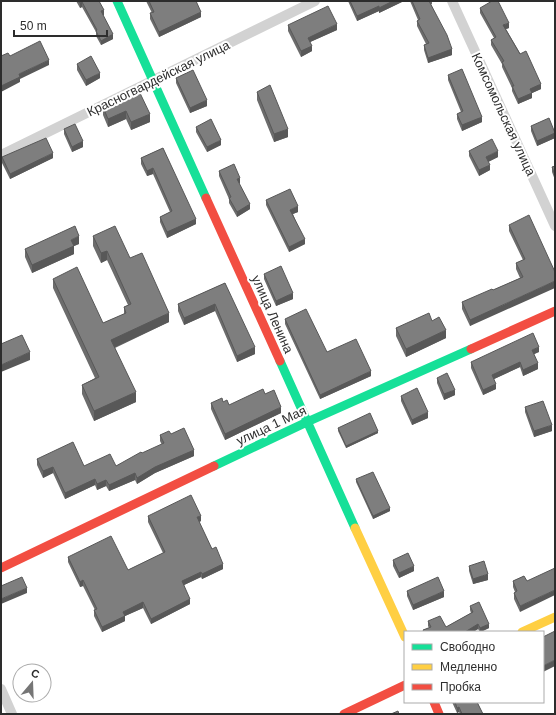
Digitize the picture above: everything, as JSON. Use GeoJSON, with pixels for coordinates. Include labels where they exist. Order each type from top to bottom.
{"type":"FeatureCollection","features":[{"type":"Feature","properties":{"kind":"street","name":"улица Ленина"},"geometry":{"type":"LineString","coordinates":[[117,1],[404,635]]}},
{"type":"Feature","properties":{"kind":"street","name":"Красногвардейская улица"},"geometry":{"type":"LineString","coordinates":[[1,155],[315,1]]}},
{"type":"Feature","properties":{"kind":"street","name":"Комсомольская улица"},"geometry":{"type":"LineString","coordinates":[[452,1],[555,226]]}},
{"type":"Feature","properties":{"kind":"street","name":"улица 1 Мая"},"geometry":{"type":"LineString","coordinates":[[1,568],[307,422],[555,311]]}},
{"type":"Feature","properties":{"kind":"street"},"geometry":{"type":"LineString","coordinates":[[524,631],[555,617]]}},
{"type":"Feature","properties":{"kind":"street"},"geometry":{"type":"LineString","coordinates":[[344,714],[404,685]]}},
{"type":"Feature","properties":{"kind":"street"},"geometry":{"type":"LineString","coordinates":[[1,689],[12,714]]}},
{"type":"Feature","properties":{"kind":"street"},"geometry":{"type":"LineString","coordinates":[[434,703],[439,714]]}},
{"type":"Feature","properties":{"kind":"building"},"geometry":{"type":"Polygon","coordinates":[[[79,1],[99,1],[104,10],[101,11],[113,34],[101,41],[96,31],[97,30],[82,2],[80,3],[79,1]]]}},
{"type":"Feature","properties":{"kind":"building"},"geometry":{"type":"Polygon","coordinates":[[[149,1],[196,1],[201,12],[159,32],[150,13],[154,12],[149,1]]]}},
{"type":"Feature","properties":{"kind":"building"},"geometry":{"type":"Polygon","coordinates":[[[350,1],[393,1],[357,16],[350,1]]]}},
{"type":"Feature","properties":{"kind":"building"},"geometry":{"type":"Polygon","coordinates":[[[412,1],[429,1],[447,35],[452,49],[428,58],[424,45],[429,43],[417,21],[420,19],[412,1]]]}},
{"type":"Feature","properties":{"kind":"building"},"geometry":{"type":"Polygon","coordinates":[[[492,1],[498,1],[509,23],[503,25],[520,54],[526,51],[541,84],[530,89],[532,93],[518,99],[512,86],[514,86],[502,62],[504,61],[491,40],[496,37],[480,8],[492,1]]]}},
{"type":"Feature","properties":{"kind":"building"},"geometry":{"type":"Polygon","coordinates":[[[328,6],[337,24],[308,38],[312,46],[301,51],[288,25],[328,6]]]}},
{"type":"Feature","properties":{"kind":"building"},"geometry":{"type":"Polygon","coordinates":[[[40,41],[49,60],[19,74],[20,77],[1,86],[1,56],[8,53],[10,56],[40,41]]]}},
{"type":"Feature","properties":{"kind":"building"},"geometry":{"type":"Polygon","coordinates":[[[91,56],[100,73],[86,80],[77,64],[91,56]]]}},
{"type":"Feature","properties":{"kind":"building"},"geometry":{"type":"Polygon","coordinates":[[[462,69],[482,117],[462,125],[457,114],[463,111],[448,75],[462,69]]]}},
{"type":"Feature","properties":{"kind":"building"},"geometry":{"type":"Polygon","coordinates":[[[193,70],[207,100],[190,108],[176,78],[193,70]]]}},
{"type":"Feature","properties":{"kind":"building"},"geometry":{"type":"Polygon","coordinates":[[[270,85],[288,129],[274,134],[257,92],[270,85]]]}},
{"type":"Feature","properties":{"kind":"building"},"geometry":{"type":"Polygon","coordinates":[[[139,91],[150,114],[131,122],[126,111],[108,119],[103,107],[139,91]]]}},
{"type":"Feature","properties":{"kind":"building"},"geometry":{"type":"Polygon","coordinates":[[[549,118],[555,133],[537,141],[531,126],[549,118]]]}},
{"type":"Feature","properties":{"kind":"building"},"geometry":{"type":"Polygon","coordinates":[[[211,119],[221,140],[207,147],[196,127],[211,119]]]}},
{"type":"Feature","properties":{"kind":"building"},"geometry":{"type":"Polygon","coordinates":[[[75,124],[83,141],[72,147],[64,129],[75,124]]]}},
{"type":"Feature","properties":{"kind":"building"},"geometry":{"type":"Polygon","coordinates":[[[46,138],[53,153],[10,174],[2,157],[46,138]]]}},
{"type":"Feature","properties":{"kind":"building"},"geometry":{"type":"Polygon","coordinates":[[[492,139],[498,151],[486,157],[490,165],[479,170],[469,151],[492,139]]]}},
{"type":"Feature","properties":{"kind":"building"},"geometry":{"type":"Polygon","coordinates":[[[163,148],[196,219],[167,232],[160,217],[172,211],[153,168],[147,171],[141,158],[163,148]]]}},
{"type":"Feature","properties":{"kind":"building"},"geometry":{"type":"Polygon","coordinates":[[[234,164],[240,178],[237,179],[250,204],[237,212],[229,198],[231,197],[219,171],[234,164]]]}},
{"type":"Feature","properties":{"kind":"building"},"geometry":{"type":"Polygon","coordinates":[[[555,166],[555,175],[552,167],[555,166]]]}},
{"type":"Feature","properties":{"kind":"building"},"geometry":{"type":"Polygon","coordinates":[[[290,189],[298,206],[290,210],[305,239],[289,247],[266,200],[290,189]]]}},
{"type":"Feature","properties":{"kind":"building"},"geometry":{"type":"Polygon","coordinates":[[[529,215],[555,272],[555,281],[470,320],[462,302],[523,277],[516,263],[525,259],[509,225],[529,215]]]}},
{"type":"Feature","properties":{"kind":"building"},"geometry":{"type":"Polygon","coordinates":[[[75,226],[79,236],[71,240],[74,246],[32,265],[25,249],[75,226]]]}},
{"type":"Feature","properties":{"kind":"building"},"geometry":{"type":"Polygon","coordinates":[[[115,226],[130,258],[142,253],[169,313],[111,340],[136,392],[94,411],[82,385],[99,377],[53,279],[77,267],[103,323],[126,313],[124,307],[131,304],[107,251],[101,253],[93,236],[115,226]]]}},
{"type":"Feature","properties":{"kind":"building"},"geometry":{"type":"Polygon","coordinates":[[[281,266],[293,293],[276,301],[264,274],[281,266]]]}},
{"type":"Feature","properties":{"kind":"building"},"geometry":{"type":"Polygon","coordinates":[[[225,283],[255,347],[237,356],[215,304],[184,318],[178,304],[225,283]]]}},
{"type":"Feature","properties":{"kind":"building"},"geometry":{"type":"Polygon","coordinates":[[[306,309],[327,352],[356,339],[371,371],[320,395],[285,319],[306,309]]]}},
{"type":"Feature","properties":{"kind":"building"},"geometry":{"type":"Polygon","coordinates":[[[429,313],[432,321],[439,317],[446,330],[406,349],[396,328],[429,313]]]}},
{"type":"Feature","properties":{"kind":"building"},"geometry":{"type":"Polygon","coordinates":[[[533,333],[539,347],[532,350],[538,363],[523,370],[520,362],[492,375],[496,384],[483,390],[471,362],[533,333]]]}},
{"type":"Feature","properties":{"kind":"building"},"geometry":{"type":"Polygon","coordinates":[[[22,335],[30,352],[1,365],[1,344],[22,335]]]}},
{"type":"Feature","properties":{"kind":"building"},"geometry":{"type":"Polygon","coordinates":[[[447,373],[455,390],[444,394],[437,378],[447,373]]]}},
{"type":"Feature","properties":{"kind":"building"},"geometry":{"type":"Polygon","coordinates":[[[417,388],[428,412],[412,420],[401,396],[417,388]]]}},
{"type":"Feature","properties":{"kind":"building"},"geometry":{"type":"Polygon","coordinates":[[[263,389],[265,394],[274,390],[281,407],[225,434],[211,403],[222,398],[223,402],[227,400],[229,405],[263,389]]]}},
{"type":"Feature","properties":{"kind":"building"},"geometry":{"type":"Polygon","coordinates":[[[543,401],[552,425],[534,431],[525,407],[543,401]]]}},
{"type":"Feature","properties":{"kind":"building"},"geometry":{"type":"Polygon","coordinates":[[[370,413],[378,431],[346,446],[338,428],[370,413]]]}},
{"type":"Feature","properties":{"kind":"building"},"geometry":{"type":"Polygon","coordinates":[[[184,428],[194,450],[155,467],[137,478],[135,473],[109,485],[106,480],[97,484],[95,479],[65,493],[53,467],[43,471],[37,459],[73,442],[84,466],[110,454],[116,466],[141,452],[142,453],[164,443],[160,435],[169,431],[171,434],[184,428]]]}},
{"type":"Feature","properties":{"kind":"building"},"geometry":{"type":"Polygon","coordinates":[[[373,472],[390,508],[373,516],[356,479],[373,472]]]}},
{"type":"Feature","properties":{"kind":"building"},"geometry":{"type":"Polygon","coordinates":[[[191,495],[201,516],[197,517],[212,549],[216,547],[223,564],[182,581],[190,599],[151,619],[143,602],[123,612],[125,616],[102,627],[94,610],[97,609],[83,580],[80,582],[68,557],[111,536],[128,570],[165,552],[148,516],[191,495]]]}},
{"type":"Feature","properties":{"kind":"building"},"geometry":{"type":"Polygon","coordinates":[[[408,553],[414,566],[399,573],[393,560],[408,553]]]}},
{"type":"Feature","properties":{"kind":"building"},"geometry":{"type":"Polygon","coordinates":[[[484,561],[488,574],[473,579],[469,566],[484,561]]]}},
{"type":"Feature","properties":{"kind":"building"},"geometry":{"type":"Polygon","coordinates":[[[555,568],[555,590],[520,606],[514,593],[517,591],[513,581],[524,576],[527,581],[555,568]]]}},
{"type":"Feature","properties":{"kind":"building"},"geometry":{"type":"Polygon","coordinates":[[[22,577],[27,588],[1,599],[1,586],[22,577]]]}},
{"type":"Feature","properties":{"kind":"building"},"geometry":{"type":"Polygon","coordinates":[[[438,577],[444,591],[413,605],[407,591],[438,577]]]}},
{"type":"Feature","properties":{"kind":"building"},"geometry":{"type":"Polygon","coordinates":[[[479,602],[489,624],[480,628],[478,624],[467,631],[424,631],[431,627],[428,621],[440,616],[446,627],[473,612],[470,606],[479,602]]]}},
{"type":"Feature","properties":{"kind":"building"},"geometry":{"type":"Polygon","coordinates":[[[555,631],[555,660],[544,666],[544,636],[555,631]]]}},
{"type":"Feature","properties":{"kind":"building"},"geometry":{"type":"Polygon","coordinates":[[[455,703],[478,703],[483,714],[462,714],[459,707],[457,708],[455,703]]]}},
{"type":"Feature","properties":{"kind":"building"},"geometry":{"type":"Polygon","coordinates":[[[398,711],[399,714],[391,714],[398,711]]]}},
{"type":"Feature","properties":{"kind":"traffic: fast"},"geometry":{"type":"LineString","coordinates":[[117,1],[206,198]]}},
{"type":"Feature","properties":{"kind":"traffic: fast"},"geometry":{"type":"LineString","coordinates":[[214,466],[307,422],[471,349]]}},
{"type":"Feature","properties":{"kind":"traffic: fast"},"geometry":{"type":"LineString","coordinates":[[280,361],[355,528]]}},
{"type":"Feature","properties":{"kind":"traffic: slow"},"geometry":{"type":"LineString","coordinates":[[355,528],[404,635]]}},
{"type":"Feature","properties":{"kind":"traffic: slow"},"geometry":{"type":"LineString","coordinates":[[524,631],[555,617]]}},
{"type":"Feature","properties":{"kind":"traffic: jam"},"geometry":{"type":"LineString","coordinates":[[206,198],[280,361]]}},
{"type":"Feature","properties":{"kind":"traffic: jam"},"geometry":{"type":"LineString","coordinates":[[471,349],[555,311]]}},
{"type":"Feature","properties":{"kind":"traffic: jam"},"geometry":{"type":"LineString","coordinates":[[1,568],[214,466]]}},
{"type":"Feature","properties":{"kind":"traffic: jam"},"geometry":{"type":"LineString","coordinates":[[344,714],[404,685]]}},
{"type":"Feature","properties":{"kind":"traffic: jam"},"geometry":{"type":"LineString","coordinates":[[434,703],[439,714]]}}]}
